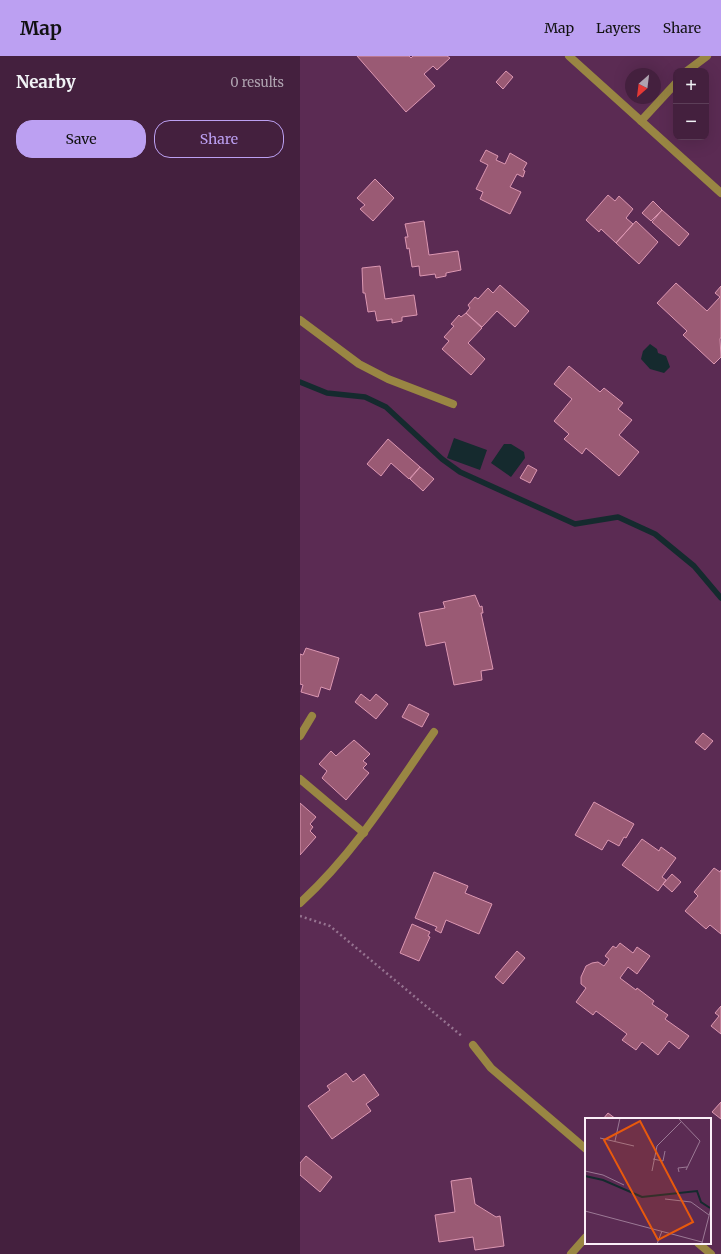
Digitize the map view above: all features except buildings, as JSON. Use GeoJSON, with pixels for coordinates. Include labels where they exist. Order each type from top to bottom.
{"type":"FeatureCollection","features":[{"type":"Feature","properties":{"kind":"street"},"geometry":{"type":"LineString","coordinates":[[569,56],[721,193]]}},
{"type":"Feature","properties":{"kind":"street"},"geometry":{"type":"LineString","coordinates":[[691,68],[707,56]]}},
{"type":"Feature","properties":{"kind":"street"},"geometry":{"type":"LineString","coordinates":[[641,121],[673,86]]}},
{"type":"Feature","properties":{"kind":"street"},"geometry":{"type":"LineString","coordinates":[[300,320],[359,364],[388,379],[453,404]]}},
{"type":"Feature","properties":{"kind":"street"},"geometry":{"type":"LineString","coordinates":[[300,736],[312,716]]}},
{"type":"Feature","properties":{"kind":"street"},"geometry":{"type":"LineString","coordinates":[[300,902],[319,885],[364,833],[434,732]]}},
{"type":"Feature","properties":{"kind":"street"},"geometry":{"type":"LineString","coordinates":[[300,779],[364,833]]}},
{"type":"Feature","properties":{"kind":"street"},"geometry":{"type":"LineString","coordinates":[[473,1046],[491,1068],[585,1148]]}},
{"type":"Feature","properties":{"kind":"street"},"geometry":{"type":"LineString","coordinates":[[572,1254],[585,1238]]}},
{"type":"Feature","properties":{"kind":"street"},"geometry":{"type":"LineString","coordinates":[[699,1244],[711,1254]]}},
{"type":"Feature","properties":{"kind":"path"},"geometry":{"type":"LineString","coordinates":[[300,916],[330,926],[473,1046]]}},
{"type":"Feature","properties":{"kind":"shaded area"},"geometry":{"type":"Polygon","coordinates":[[[650,344],[657,349],[658,353],[666,356],[670,367],[664,373],[650,369],[641,359],[643,351],[650,344]]]}},
{"type":"Feature","properties":{"kind":"shaded area"},"geometry":{"type":"Polygon","coordinates":[[[454,438],[487,450],[480,470],[447,458],[454,438]]]}},
{"type":"Feature","properties":{"kind":"shaded area"},"geometry":{"type":"Polygon","coordinates":[[[504,444],[511,444],[524,452],[525,458],[511,477],[491,463],[504,444]]]}},
{"type":"Feature","properties":{"kind":"waterway"},"geometry":{"type":"LineString","coordinates":[[300,382],[327,393],[365,397],[386,407],[442,459],[460,472],[575,524],[618,517],[655,534],[694,566],[721,598]]}}]}
